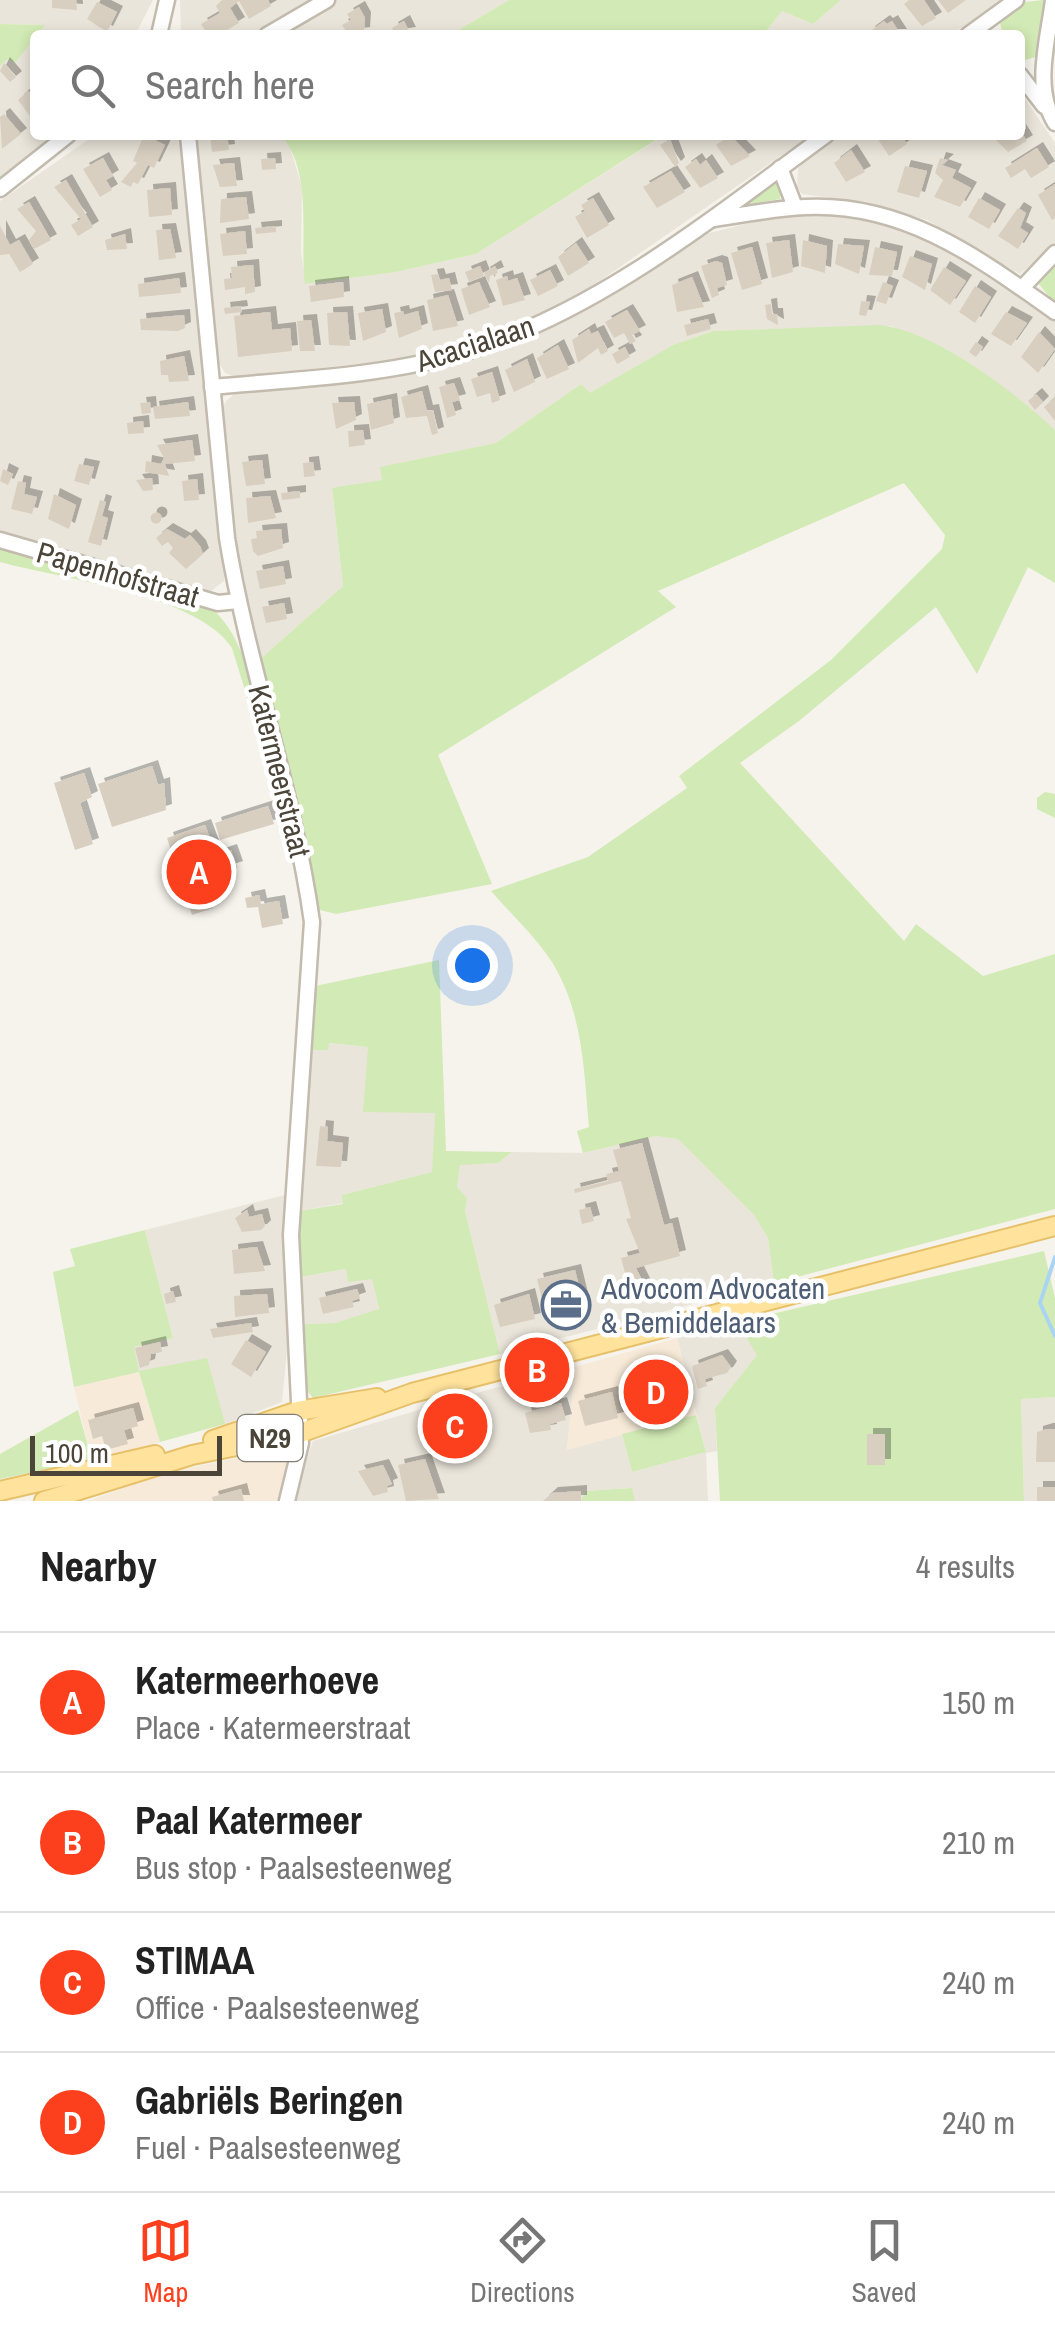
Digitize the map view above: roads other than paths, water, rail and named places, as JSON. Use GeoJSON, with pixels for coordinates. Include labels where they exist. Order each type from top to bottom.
{"type":"FeatureCollection","features":[{"type":"Feature","properties":{"kind":"main road","name":"N29"},"geometry":{"type":"LineString","coordinates":[[0,1491],[205,1443],[298,1411],[412,1392],[1055,1226]]}},
{"type":"Feature","properties":{"kind":"main road","name":"N29"},"geometry":{"type":"LineString","coordinates":[[44,1501],[192,1454],[300,1433],[412,1392]]}},
{"type":"Feature","properties":{"kind":"street"},"geometry":{"type":"LineString","coordinates":[[160,30],[167,0]]}},
{"type":"Feature","properties":{"kind":"street"},"geometry":{"type":"LineString","coordinates":[[276,30],[327,0]]}},
{"type":"Feature","properties":{"kind":"street"},"geometry":{"type":"LineString","coordinates":[[986,30],[1016,0]]}},
{"type":"Feature","properties":{"kind":"street"},"geometry":{"type":"LineString","coordinates":[[1046,108],[1044,74],[1054,0]]}},
{"type":"Feature","properties":{"kind":"street"},"geometry":{"type":"LineString","coordinates":[[1025,81],[1055,123]]}},
{"type":"Feature","properties":{"kind":"street"},"geometry":{"type":"LineString","coordinates":[[0,189],[62,140]]}},
{"type":"Feature","properties":{"kind":"street","name":"Katermeerstraat"},"geometry":{"type":"LineString","coordinates":[[188,140],[212,388],[238,601],[305,874],[312,922],[292,1202],[300,1456],[287,1501]]}},
{"type":"Feature","properties":{"kind":"street","name":"Acacialaan"},"geometry":{"type":"LineString","coordinates":[[212,388],[409,366],[468,351],[581,304],[712,220],[819,140]]}},
{"type":"Feature","properties":{"kind":"street"},"geometry":{"type":"LineString","coordinates":[[780,168],[794,208]]}},
{"type":"Feature","properties":{"kind":"street","name":"Acacialaan"},"geometry":{"type":"LineString","coordinates":[[712,220],[794,208],[861,212],[932,232],[964,248],[1055,312]]}},
{"type":"Feature","properties":{"kind":"street"},"geometry":{"type":"LineString","coordinates":[[1022,288],[1055,253]]}},
{"type":"Feature","properties":{"kind":"street","name":"Papenhofstraat"},"geometry":{"type":"LineString","coordinates":[[0,540],[218,603],[238,601]]}},
{"type":"Feature","properties":{"kind":"waterway"},"geometry":{"type":"LineString","coordinates":[[1055,1257],[1040,1303],[1055,1336]]}},
{"type":"Feature","properties":{"kind":"place","name":"Katermeerhoeve"},"geometry":{"type":"Point","coordinates":[199,872]}},
{"type":"Feature","properties":{"kind":"place","name":"Advocom Advocaten & Bemiddelaars"},"geometry":{"type":"Point","coordinates":[566,1305]}},
{"type":"Feature","properties":{"kind":"place","name":"Paal Katermeer"},"geometry":{"type":"Point","coordinates":[537,1370]}},
{"type":"Feature","properties":{"kind":"place","name":"Gabriëls Beringen"},"geometry":{"type":"Point","coordinates":[656,1392]}},
{"type":"Feature","properties":{"kind":"place","name":"STIMAA"},"geometry":{"type":"Point","coordinates":[455,1426]}}]}
